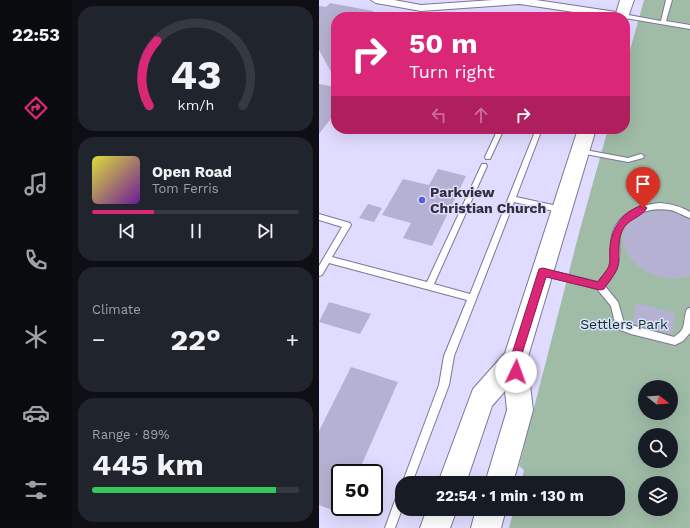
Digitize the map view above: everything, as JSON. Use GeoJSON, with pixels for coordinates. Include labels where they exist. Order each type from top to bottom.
{"type":"FeatureCollection","features":[{"type":"Feature","properties":{"kind":"main road"},"geometry":{"type":"LineString","coordinates":[[624,12],[627,0]]}},
{"type":"Feature","properties":{"kind":"main road"},"geometry":{"type":"LineString","coordinates":[[454,476],[482,398],[515,360],[585,134]]}},
{"type":"Feature","properties":{"kind":"main road"},"geometry":{"type":"LineString","coordinates":[[501,476],[520,410],[515,360]]}},
{"type":"Feature","properties":{"kind":"main road"},"geometry":{"type":"LineString","coordinates":[[435,528],[439,516]]}},
{"type":"Feature","properties":{"kind":"main road"},"geometry":{"type":"LineString","coordinates":[[486,528],[489,516]]}},
{"type":"Feature","properties":{"kind":"street"},"geometry":{"type":"LineString","coordinates":[[376,0],[421,8],[520,1],[591,12]]}},
{"type":"Feature","properties":{"kind":"lane"},"geometry":{"type":"LineString","coordinates":[[663,23],[669,0]]}},
{"type":"Feature","properties":{"kind":"lane"},"geometry":{"type":"LineString","coordinates":[[630,18],[690,27]]}},
{"type":"Feature","properties":{"kind":"lane"},"geometry":{"type":"LineString","coordinates":[[488,157],[499,134]]}},
{"type":"Feature","properties":{"kind":"lane"},"geometry":{"type":"LineString","coordinates":[[410,476],[444,385],[449,356],[537,134]]}},
{"type":"Feature","properties":{"kind":"lane"},"geometry":{"type":"LineString","coordinates":[[580,151],[628,160],[641,156]]}},
{"type":"Feature","properties":{"kind":"lane"},"geometry":{"type":"LineString","coordinates":[[429,286],[484,166]]}},
{"type":"Feature","properties":{"kind":"lane"},"geometry":{"type":"LineString","coordinates":[[512,199],[562,210]]}},
{"type":"Feature","properties":{"kind":"lane"},"geometry":{"type":"LineString","coordinates":[[600,286],[613,266],[617,231],[622,223],[630,216],[643,208],[651,206],[672,208],[690,215]]}},
{"type":"Feature","properties":{"kind":"lane"},"geometry":{"type":"LineString","coordinates":[[319,217],[347,225],[319,273]]}},
{"type":"Feature","properties":{"kind":"lane"},"geometry":{"type":"LineString","coordinates":[[327,259],[472,298]]}},
{"type":"Feature","properties":{"kind":"lane"},"geometry":{"type":"LineString","coordinates":[[543,272],[600,286],[615,305],[621,326],[631,330],[675,341],[685,335],[689,325],[690,312]]}},
{"type":"Feature","properties":{"kind":"lane"},"geometry":{"type":"LineString","coordinates":[[390,528],[395,515]]}},
{"type":"Feature","properties":{"kind":"green space","name":"Settlers Park"},"geometry":{"type":"Polygon","coordinates":[[[644,0],[690,0],[690,528],[509,528],[512,516],[625,516],[625,476],[523,476],[524,470],[519,466],[579,233],[607,134],[630,134],[630,50],[644,0]]]}},
{"type":"Feature","properties":{"kind":"building"},"geometry":{"type":"Polygon","coordinates":[[[330,3],[373,11],[331,12],[331,72],[319,50],[319,6],[326,7],[330,3]]]}},
{"type":"Feature","properties":{"kind":"building"},"geometry":{"type":"Polygon","coordinates":[[[319,84],[331,86],[331,118],[319,134],[319,84]]]}},
{"type":"Feature","properties":{"kind":"building","name":"Parkview Christian Church"},"geometry":{"type":"Polygon","coordinates":[[[438,169],[466,176],[432,246],[403,238],[411,223],[382,215],[403,179],[429,185],[438,169]]]}},
{"type":"Feature","properties":{"kind":"building"},"geometry":{"type":"Polygon","coordinates":[[[368,204],[382,208],[374,222],[359,218],[368,204]]]}},
{"type":"Feature","properties":{"kind":"building"},"geometry":{"type":"Polygon","coordinates":[[[655,211],[672,212],[690,219],[690,276],[675,279],[660,277],[647,272],[635,264],[627,253],[623,242],[623,232],[627,225],[634,218],[640,215],[655,211]]]}},
{"type":"Feature","properties":{"kind":"building"},"geometry":{"type":"Polygon","coordinates":[[[329,302],[371,314],[360,334],[319,322],[329,302]]]}},
{"type":"Feature","properties":{"kind":"building"},"geometry":{"type":"Polygon","coordinates":[[[636,303],[675,313],[672,334],[632,323],[636,303]]]}},
{"type":"Feature","properties":{"kind":"building"},"geometry":{"type":"Polygon","coordinates":[[[351,367],[398,382],[362,464],[331,464],[331,510],[319,505],[319,431],[351,367]]]}},
{"type":"Feature","properties":{"kind":"place","name":"Parkview Christian Church"},"geometry":{"type":"Point","coordinates":[422,200]}},
{"type":"Feature","properties":{"kind":"route"},"geometry":{"type":"LineString","coordinates":[[516,372],[515,360],[543,272],[600,286],[613,266],[617,231],[622,223],[643,208]]}}]}
